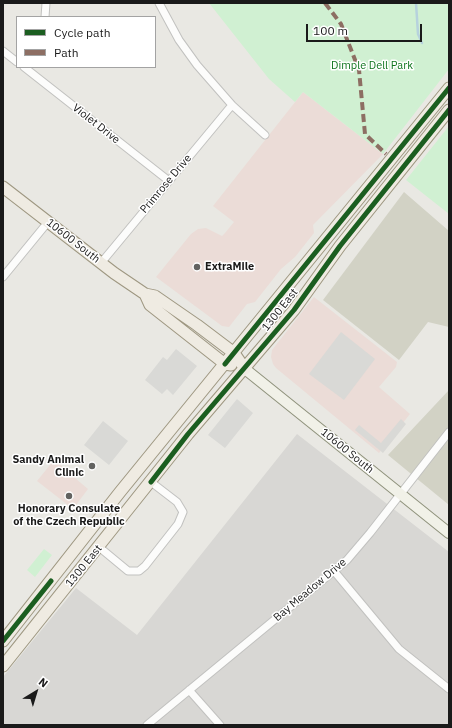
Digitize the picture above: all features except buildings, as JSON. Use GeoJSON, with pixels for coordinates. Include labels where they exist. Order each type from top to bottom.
{"type":"FeatureCollection","features":[{"type":"Feature","properties":{"kind":"main road","name":"1300 East"},"geometry":{"type":"LineString","coordinates":[[3,641],[120,492],[226,364],[449,88]]}},
{"type":"Feature","properties":{"kind":"main road","name":"1300 East"},"geometry":{"type":"LineString","coordinates":[[3,666],[188,434],[294,310],[340,246],[449,110]]}},
{"type":"Feature","properties":{"kind":"main road","name":"10600 South"},"geometry":{"type":"LineString","coordinates":[[3,186],[102,263],[145,294],[156,296],[198,325],[234,353],[245,369],[449,533]]}},
{"type":"Feature","properties":{"kind":"main road","name":"10600 South"},"geometry":{"type":"LineString","coordinates":[[145,294],[150,306],[226,364],[245,369]]}},
{"type":"Feature","properties":{"kind":"street"},"geometry":{"type":"LineString","coordinates":[[45,16],[46,3]]}},
{"type":"Feature","properties":{"kind":"street"},"geometry":{"type":"LineString","coordinates":[[159,3],[188,52],[232,105],[265,135]]}},
{"type":"Feature","properties":{"kind":"street"},"geometry":{"type":"LineString","coordinates":[[3,51],[16,61]]}},
{"type":"Feature","properties":{"kind":"street","name":"Violet Drive"},"geometry":{"type":"LineString","coordinates":[[25,68],[168,181]]}},
{"type":"Feature","properties":{"kind":"street","name":"Primrose Drive"},"geometry":{"type":"LineString","coordinates":[[102,263],[232,105]]}},
{"type":"Feature","properties":{"kind":"street"},"geometry":{"type":"LineString","coordinates":[[3,277],[48,222]]}},
{"type":"Feature","properties":{"kind":"street","name":"Bay Meadow Drive"},"geometry":{"type":"LineString","coordinates":[[147,725],[334,571],[359,547],[449,432]]}},
{"type":"Feature","properties":{"kind":"street"},"geometry":{"type":"LineString","coordinates":[[99,547],[125,569],[132,572],[139,571],[178,524],[183,512],[177,502],[151,482]]}},
{"type":"Feature","properties":{"kind":"street"},"geometry":{"type":"LineString","coordinates":[[334,571],[399,649],[449,689]]}},
{"type":"Feature","properties":{"kind":"street"},"geometry":{"type":"LineString","coordinates":[[189,690],[220,725]]}},
{"type":"Feature","properties":{"kind":"shaded area"},"geometry":{"type":"Polygon","coordinates":[[[303,92],[383,154],[313,225],[314,233],[295,257],[281,269],[255,302],[247,304],[229,327],[222,326],[156,277],[191,234],[198,229],[206,228],[222,236],[234,222],[213,206],[303,92]]]}},
{"type":"Feature","properties":{"kind":"shaded area"},"geometry":{"type":"Polygon","coordinates":[[[404,192],[449,231],[449,327],[428,322],[399,360],[323,300],[404,192]]]}},
{"type":"Feature","properties":{"kind":"shaded area"},"geometry":{"type":"Polygon","coordinates":[[[314,297],[397,362],[396,367],[379,387],[410,414],[379,453],[273,364],[271,357],[272,350],[314,297]]]}},
{"type":"Feature","properties":{"kind":"shaded area"},"geometry":{"type":"Polygon","coordinates":[[[341,332],[375,359],[344,400],[309,374],[341,332]]]}},
{"type":"Feature","properties":{"kind":"shaded area"},"geometry":{"type":"Polygon","coordinates":[[[176,349],[197,366],[173,395],[167,389],[162,394],[145,380],[163,357],[167,360],[176,349]]]}},
{"type":"Feature","properties":{"kind":"shaded area"},"geometry":{"type":"Polygon","coordinates":[[[449,390],[449,505],[388,455],[449,390]]]}},
{"type":"Feature","properties":{"kind":"shaded area"},"geometry":{"type":"Polygon","coordinates":[[[237,399],[253,413],[225,448],[208,435],[237,399]]]}},
{"type":"Feature","properties":{"kind":"shaded area"},"geometry":{"type":"Polygon","coordinates":[[[401,419],[406,424],[383,453],[355,430],[359,425],[381,443],[401,419]]]}},
{"type":"Feature","properties":{"kind":"shaded area"},"geometry":{"type":"Polygon","coordinates":[[[103,421],[128,441],[109,465],[84,445],[103,421]]]}},
{"type":"Feature","properties":{"kind":"shaded area"},"geometry":{"type":"Polygon","coordinates":[[[297,434],[449,552],[449,725],[3,725],[3,677],[76,588],[137,635],[297,434]]]}},
{"type":"Feature","properties":{"kind":"shaded area"},"geometry":{"type":"Polygon","coordinates":[[[54,460],[68,471],[70,469],[77,475],[75,478],[88,489],[73,509],[37,481],[54,460]]]}},
{"type":"Feature","properties":{"kind":"green space","name":"Dimple Dell Park"},"geometry":{"type":"Polygon","coordinates":[[[209,3],[449,3],[449,69],[383,154],[303,92],[295,102],[269,79],[209,3]]]}},
{"type":"Feature","properties":{"kind":"green space"},"geometry":{"type":"Polygon","coordinates":[[[449,126],[449,214],[406,180],[449,126]]]}},
{"type":"Feature","properties":{"kind":"green space"},"geometry":{"type":"Polygon","coordinates":[[[44,549],[52,555],[35,577],[27,570],[44,549]]]}},
{"type":"Feature","properties":{"kind":"waterway"},"geometry":{"type":"LineString","coordinates":[[416,3],[418,34],[422,43]]}},
{"type":"Feature","properties":{"kind":"marked path"},"geometry":{"type":"LineString","coordinates":[[325,3],[341,24],[359,70],[365,134],[386,154]]}},
{"type":"Feature","properties":{"kind":"cycle path"},"geometry":{"type":"LineString","coordinates":[[225,364],[449,88]]}},
{"type":"Feature","properties":{"kind":"cycle path"},"geometry":{"type":"LineString","coordinates":[[151,482],[188,434],[294,310],[340,246],[449,110]]}},
{"type":"Feature","properties":{"kind":"cycle path"},"geometry":{"type":"LineString","coordinates":[[3,641],[51,581]]}},
{"type":"Feature","properties":{"kind":"place","name":"ExtraMile"},"geometry":{"type":"Point","coordinates":[197,267]}},
{"type":"Feature","properties":{"kind":"place","name":"Sandy Animal Clinic"},"geometry":{"type":"Point","coordinates":[92,466]}},
{"type":"Feature","properties":{"kind":"place","name":"Honorary Consulate of the Czech Republic"},"geometry":{"type":"Point","coordinates":[69,496]}}]}
